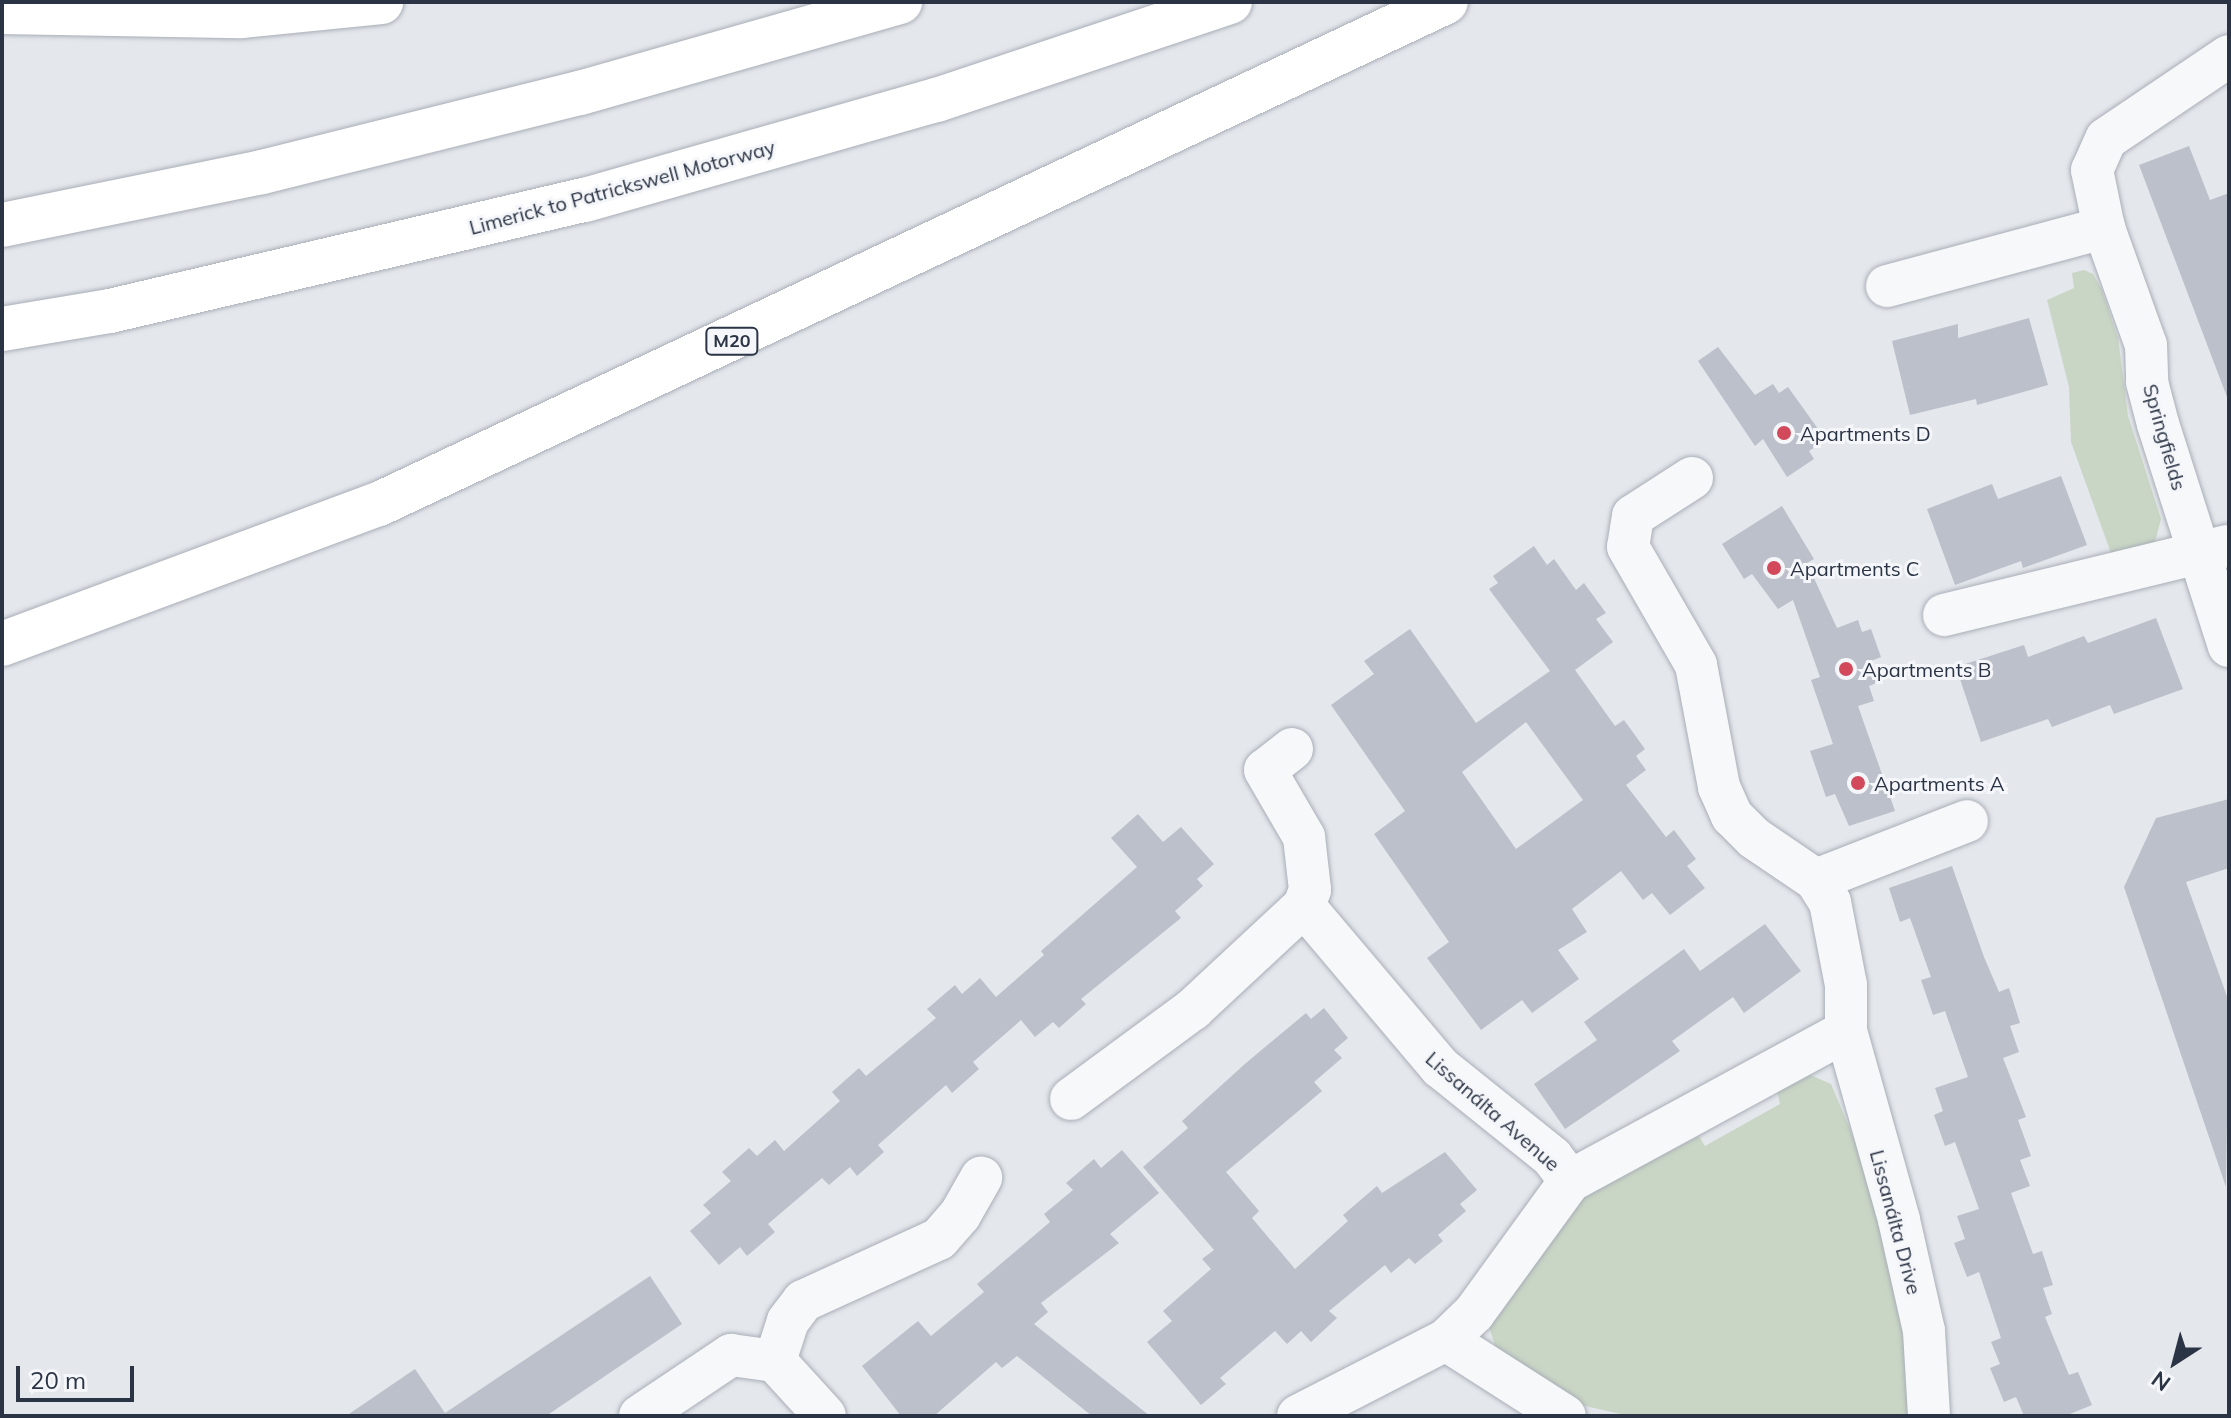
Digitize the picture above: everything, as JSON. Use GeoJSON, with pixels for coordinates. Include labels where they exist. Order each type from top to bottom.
{"type":"FeatureCollection","features":[{"type":"Feature","properties":{"kind":"highway"},"geometry":{"type":"LineString","coordinates":[[2,12],[241,16],[381,2]]}},
{"type":"Feature","properties":{"kind":"highway"},"geometry":{"type":"LineString","coordinates":[[2,225],[262,172],[535,105],[900,2]]}},
{"type":"Feature","properties":{"kind":"highway","name":"Limerick to Patrickswell Motorway"},"geometry":{"type":"LineString","coordinates":[[2,329],[110,311],[585,200],[937,100],[1230,2]]}},
{"type":"Feature","properties":{"kind":"highway","name":"M20"},"geometry":{"type":"LineString","coordinates":[[2,644],[379,504],[1446,2]]}},
{"type":"Feature","properties":{"kind":"street","name":"Springfields"},"geometry":{"type":"LineString","coordinates":[[2229,56],[2106,139],[2092,170],[2104,228],[2146,345],[2147,382],[2216,550],[2229,646]]}},
{"type":"Feature","properties":{"kind":"street"},"geometry":{"type":"LineString","coordinates":[[1887,286],[2104,228]]}},
{"type":"Feature","properties":{"kind":"street"},"geometry":{"type":"LineString","coordinates":[[1692,478],[1633,516],[1628,547],[1696,665],[1715,772],[1732,816],[1754,838],[1816,880],[1967,821]]}},
{"type":"Feature","properties":{"kind":"street"},"geometry":{"type":"LineString","coordinates":[[1944,615],[2216,550]]}},
{"type":"Feature","properties":{"kind":"street"},"geometry":{"type":"LineString","coordinates":[[1071,1099],[1193,1009],[1304,906],[1310,890],[1304,837],[1265,770],[1292,749]]}},
{"type":"Feature","properties":{"kind":"street","name":"Lissanálta Drive"},"geometry":{"type":"LineString","coordinates":[[1816,880],[1839,930],[1846,1031],[1924,1331],[1929,1416]]}},
{"type":"Feature","properties":{"kind":"street","name":"Lissanálta Avenue"},"geometry":{"type":"LineString","coordinates":[[1298,1416],[1446,1340],[1474,1313],[1570,1181],[1552,1157],[1448,1076],[1304,906]]}},
{"type":"Feature","properties":{"kind":"street"},"geometry":{"type":"LineString","coordinates":[[1570,1181],[1846,1031]]}},
{"type":"Feature","properties":{"kind":"street"},"geometry":{"type":"LineString","coordinates":[[775,1361],[788,1321],[803,1301],[939,1239],[960,1215],[981,1178]]}},
{"type":"Feature","properties":{"kind":"street"},"geometry":{"type":"LineString","coordinates":[[1446,1340],[1565,1416]]}},
{"type":"Feature","properties":{"kind":"street"},"geometry":{"type":"LineString","coordinates":[[640,1416],[731,1355],[775,1361],[825,1416]]}},
{"type":"Feature","properties":{"kind":"green space"},"geometry":{"type":"Polygon","coordinates":[[[2084,270],[2093,274],[2102,290],[2118,338],[2128,416],[2161,519],[2154,546],[2112,556],[2071,442],[2069,387],[2047,300],[2074,288],[2072,273],[2084,270]]]}},
{"type":"Feature","properties":{"kind":"green space"},"geometry":{"type":"Polygon","coordinates":[[[1806,1073],[1831,1084],[1874,1186],[1906,1346],[1909,1416],[1630,1416],[1576,1404],[1498,1354],[1489,1327],[1581,1197],[1699,1136],[1705,1146],[1780,1104],[1777,1090],[1806,1073]]]}},
{"type":"Feature","properties":{"kind":"building"},"geometry":{"type":"Polygon","coordinates":[[[2189,146],[2210,200],[2229,193],[2227,397],[2139,165],[2189,146]]]}},
{"type":"Feature","properties":{"kind":"building"},"geometry":{"type":"Polygon","coordinates":[[[2029,318],[2048,385],[1977,405],[1976,399],[1910,415],[1892,341],[1958,324],[1958,338],[2029,318]]]}},
{"type":"Feature","properties":{"kind":"building","name":"Apartments D"},"geometry":{"type":"Polygon","coordinates":[[[1718,347],[1755,395],[1773,384],[1779,393],[1788,387],[1826,440],[1809,451],[1814,459],[1787,477],[1763,439],[1755,446],[1698,361],[1718,347]]]}},
{"type":"Feature","properties":{"kind":"building"},"geometry":{"type":"Polygon","coordinates":[[[2061,476],[2087,545],[2023,568],[2021,561],[1955,585],[1927,509],[1992,484],[1998,499],[2061,476]]]}},
{"type":"Feature","properties":{"kind":"building"},"geometry":{"type":"Polygon","coordinates":[[[1782,506],[1814,559],[1807,563],[1837,628],[1858,620],[1862,632],[1871,629],[1881,657],[1871,661],[1879,682],[1869,686],[1874,701],[1858,706],[1895,811],[1849,826],[1835,794],[1826,797],[1810,751],[1833,744],[1811,680],[1820,677],[1793,600],[1778,609],[1752,574],[1744,579],[1722,544],[1782,506]]]}},
{"type":"Feature","properties":{"kind":"building"},"geometry":{"type":"Polygon","coordinates":[[[1534,546],[1547,565],[1554,559],[1576,590],[1584,583],[1606,613],[1596,619],[1613,642],[1575,670],[1615,726],[1624,720],[1645,749],[1636,756],[1646,770],[1626,785],[1666,837],[1674,830],[1696,859],[1687,866],[1705,888],[1670,915],[1652,893],[1643,900],[1621,871],[1572,909],[1587,932],[1558,950],[1579,979],[1532,1013],[1522,1000],[1481,1030],[1427,958],[1449,942],[1374,834],[1405,811],[1331,705],[1374,674],[1364,661],[1410,629],[1476,723],[1550,671],[1489,589],[1498,583],[1493,576],[1534,546]],[[1526,722],[1462,772],[1516,849],[1583,800],[1526,722]]]}},
{"type":"Feature","properties":{"kind":"building"},"geometry":{"type":"Polygon","coordinates":[[[2156,618],[2183,689],[2114,714],[2110,705],[2052,727],[2048,719],[1981,742],[1956,667],[2024,645],[2028,657],[2084,636],[2088,643],[2156,618]]]}},
{"type":"Feature","properties":{"kind":"building"},"geometry":{"type":"Polygon","coordinates":[[[2229,799],[2229,868],[2186,882],[2229,1002],[2226,1187],[2124,887],[2156,818],[2229,799]]]}},
{"type":"Feature","properties":{"kind":"building"},"geometry":{"type":"Polygon","coordinates":[[[1138,814],[1163,842],[1181,827],[1214,864],[1197,879],[1203,886],[1175,911],[1181,918],[1081,999],[1086,1004],[1059,1028],[1053,1022],[1035,1037],[1021,1020],[973,1062],[979,1069],[952,1093],[946,1085],[878,1145],[884,1152],[857,1176],[850,1167],[829,1185],[822,1178],[768,1224],[775,1232],[747,1256],[740,1247],[719,1265],[690,1231],[711,1213],[703,1205],[731,1181],[722,1172],[749,1148],[757,1156],[775,1140],[784,1151],[840,1101],[832,1092],[859,1068],[866,1076],[936,1018],[927,1009],[955,985],[962,994],[980,978],[996,997],[1044,955],[1041,951],[1137,867],[1111,838],[1138,814]]]}},
{"type":"Feature","properties":{"kind":"building"},"geometry":{"type":"Polygon","coordinates":[[[1952,866],[1999,992],[2009,988],[2020,1023],[2010,1026],[2019,1052],[2003,1058],[2026,1117],[2018,1120],[2031,1156],[2020,1160],[2030,1186],[2011,1193],[2033,1254],[2042,1251],[2053,1285],[2043,1288],[2052,1314],[2045,1317],[2069,1375],[2078,1372],[2092,1405],[2065,1416],[2024,1416],[2016,1397],[2004,1402],[1990,1368],[2000,1364],[1991,1342],[2001,1338],[1979,1272],[1967,1277],[1954,1243],[1965,1239],[1957,1216],[1979,1209],[1955,1142],[1945,1146],[1934,1115],[1943,1111],[1935,1088],[1968,1077],[1945,1011],[1933,1015],[1921,980],[1931,977],[1910,918],[1900,922],[1889,888],[1952,866]]]}},
{"type":"Feature","properties":{"kind":"building"},"geometry":{"type":"Polygon","coordinates":[[[1765,924],[1801,971],[1744,1013],[1733,997],[1672,1041],[1680,1051],[1565,1129],[1534,1084],[1597,1040],[1584,1022],[1684,949],[1700,971],[1765,924]]]}},
{"type":"Feature","properties":{"kind":"building"},"geometry":{"type":"Polygon","coordinates":[[[1324,1008],[1348,1038],[1334,1050],[1342,1058],[1314,1082],[1322,1091],[1226,1172],[1259,1211],[1252,1218],[1295,1269],[1348,1221],[1343,1215],[1377,1186],[1382,1193],[1445,1152],[1477,1190],[1460,1204],[1466,1211],[1438,1235],[1443,1241],[1415,1264],[1409,1258],[1391,1273],[1385,1265],[1329,1311],[1337,1318],[1311,1342],[1301,1331],[1287,1344],[1275,1331],[1220,1378],[1226,1384],[1201,1405],[1147,1342],[1172,1321],[1163,1311],[1211,1269],[1202,1259],[1214,1250],[1143,1167],[1188,1128],[1182,1121],[1246,1063],[1306,1013],[1311,1019],[1324,1008]]]}},
{"type":"Feature","properties":{"kind":"building"},"geometry":{"type":"Polygon","coordinates":[[[1122,1150],[1159,1193],[1110,1234],[1119,1243],[1041,1303],[1048,1312],[1034,1324],[1150,1416],[1092,1416],[1017,1356],[1002,1368],[996,1362],[934,1416],[901,1416],[862,1366],[918,1321],[931,1336],[984,1292],[977,1284],[1050,1222],[1044,1214],[1073,1190],[1066,1183],[1094,1159],[1101,1168],[1122,1150]]]}},
{"type":"Feature","properties":{"kind":"building"},"geometry":{"type":"Polygon","coordinates":[[[650,1276],[682,1324],[546,1416],[346,1416],[415,1369],[445,1413],[650,1276]]]}},
{"type":"Feature","properties":{"kind":"place","name":"Apartments D"},"geometry":{"type":"Point","coordinates":[1784,433]}},
{"type":"Feature","properties":{"kind":"place","name":"Apartments C"},"geometry":{"type":"Point","coordinates":[1774,568]}},
{"type":"Feature","properties":{"kind":"place","name":"Apartments B"},"geometry":{"type":"Point","coordinates":[1846,669]}},
{"type":"Feature","properties":{"kind":"place","name":"Apartments A"},"geometry":{"type":"Point","coordinates":[1858,783]}}]}
